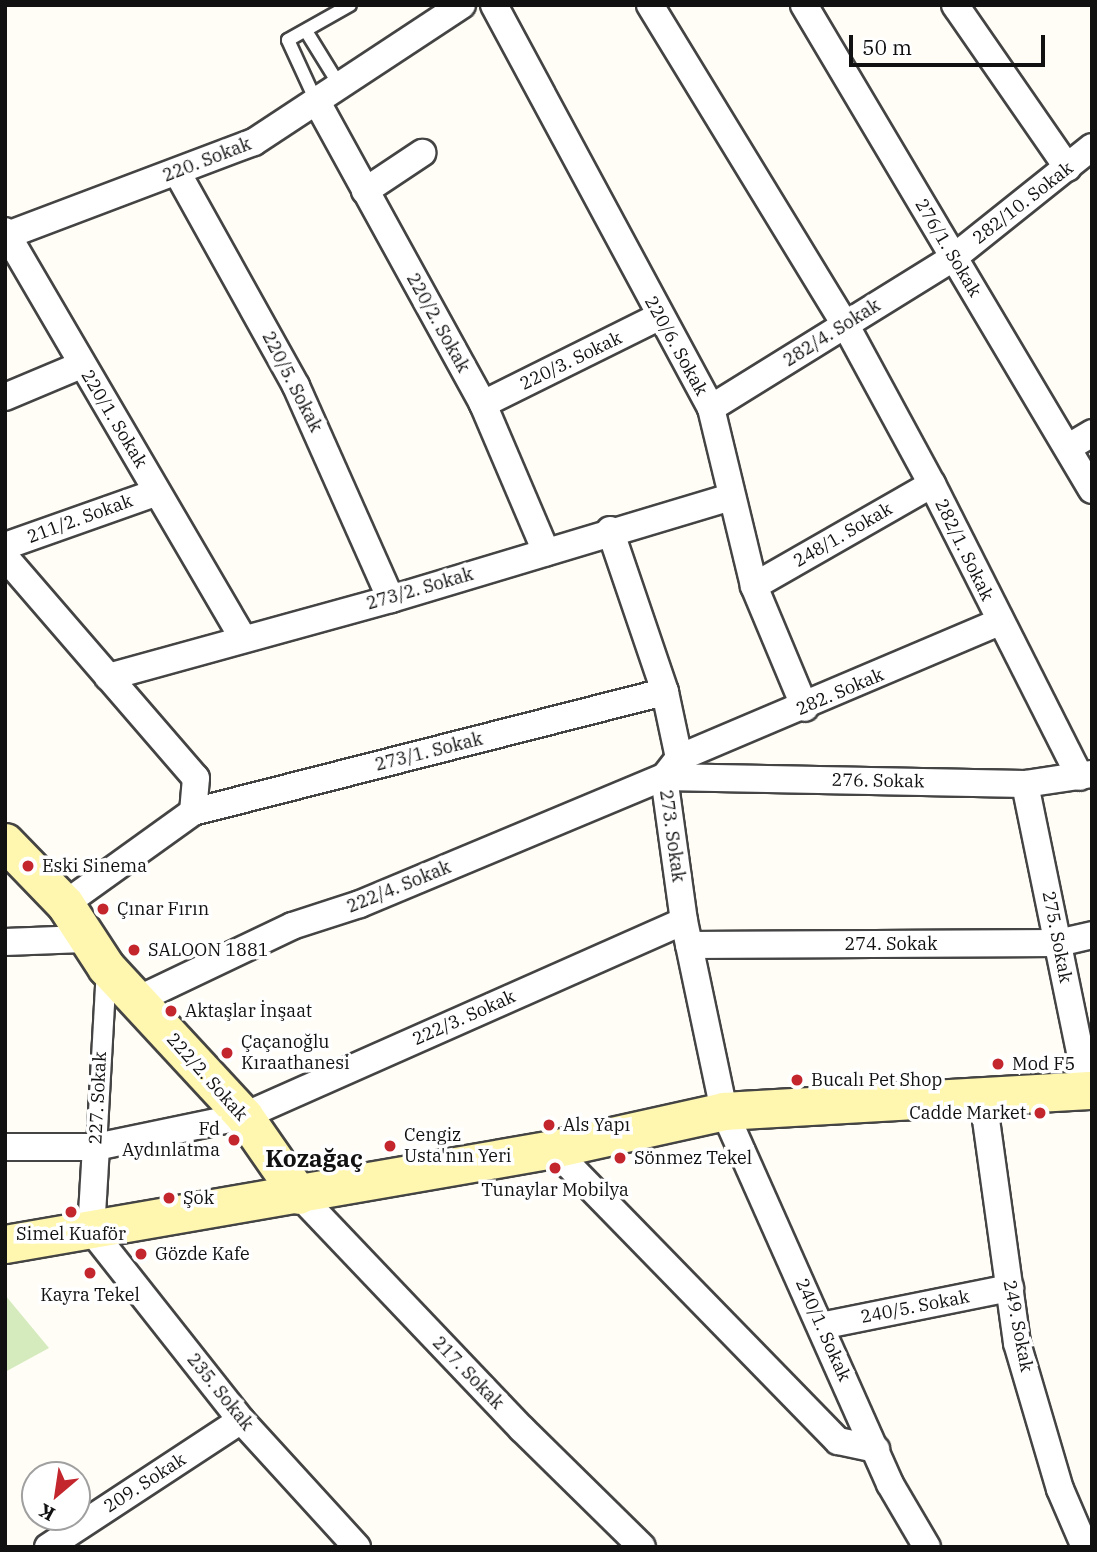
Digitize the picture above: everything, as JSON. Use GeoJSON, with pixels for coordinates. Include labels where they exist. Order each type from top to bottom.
{"type":"FeatureCollection","features":[{"type":"Feature","properties":{"kind":"main road","name":"222/2. Sokak"},"geometry":{"type":"LineString","coordinates":[[5,842],[65,904],[95,953],[244,1116],[299,1195]]}},
{"type":"Feature","properties":{"kind":"main road"},"geometry":{"type":"LineString","coordinates":[[5,1244],[553,1149],[723,1111],[1090,1090]]}},
{"type":"Feature","properties":{"kind":"street","name":"220. Sokak"},"geometry":{"type":"LineString","coordinates":[[6,234],[254,142],[462,5]]}},
{"type":"Feature","properties":{"kind":"street","name":"220/6. Sokak"},"geometry":{"type":"LineString","coordinates":[[494,5],[659,317],[711,408],[730,497],[754,586],[805,708]]}},
{"type":"Feature","properties":{"kind":"street","name":"282/1. Sokak"},"geometry":{"type":"LineString","coordinates":[[650,5],[845,324],[932,484],[1000,622],[1086,776]]}},
{"type":"Feature","properties":{"kind":"street","name":"276/1. Sokak"},"geometry":{"type":"LineString","coordinates":[[804,5],[953,258],[1069,447],[1092,490]]}},
{"type":"Feature","properties":{"kind":"street"},"geometry":{"type":"LineString","coordinates":[[955,5],[1068,167]]}},
{"type":"Feature","properties":{"kind":"street","name":"220/2. Sokak"},"geometry":{"type":"LineString","coordinates":[[317,102],[483,404],[546,552]]}},
{"type":"Feature","properties":{"kind":"street","name":"282/10. Sokak"},"geometry":{"type":"LineString","coordinates":[[953,258],[1092,147]]}},
{"type":"Feature","properties":{"kind":"street"},"geometry":{"type":"LineString","coordinates":[[365,191],[422,153]]}},
{"type":"Feature","properties":{"kind":"street","name":"220/5. Sokak"},"geometry":{"type":"LineString","coordinates":[[177,172],[296,386],[391,599]]}},
{"type":"Feature","properties":{"kind":"street","name":"220/1. Sokak"},"geometry":{"type":"LineString","coordinates":[[6,234],[81,365],[132,442],[155,493],[243,638]]}},
{"type":"Feature","properties":{"kind":"street","name":"282/4. Sokak"},"geometry":{"type":"LineString","coordinates":[[711,408],[953,258]]}},
{"type":"Feature","properties":{"kind":"street","name":"220/3. Sokak"},"geometry":{"type":"LineString","coordinates":[[483,404],[659,317]]}},
{"type":"Feature","properties":{"kind":"street"},"geometry":{"type":"LineString","coordinates":[[5,397],[81,365]]}},
{"type":"Feature","properties":{"kind":"street"},"geometry":{"type":"LineString","coordinates":[[1069,447],[1092,433]]}},
{"type":"Feature","properties":{"kind":"street","name":"248/1. Sokak"},"geometry":{"type":"LineString","coordinates":[[754,586],[932,484]]}},
{"type":"Feature","properties":{"kind":"street","name":"211/2. Sokak"},"geometry":{"type":"LineString","coordinates":[[5,546],[155,493]]}},
{"type":"Feature","properties":{"kind":"street","name":"273/2. Sokak"},"geometry":{"type":"LineString","coordinates":[[108,677],[391,599],[610,530],[730,497]]}},
{"type":"Feature","properties":{"kind":"street","name":"273. Sokak"},"geometry":{"type":"LineString","coordinates":[[610,530],[664,692],[686,933],[723,1111]]}},
{"type":"Feature","properties":{"kind":"street"},"geometry":{"type":"LineString","coordinates":[[5,557],[196,778],[193,812]]}},
{"type":"Feature","properties":{"kind":"street","name":"282. Sokak"},"geometry":{"type":"LineString","coordinates":[[671,768],[1000,622]]}},
{"type":"Feature","properties":{"kind":"street","name":"273/1. Sokak"},"geometry":{"type":"LineString","coordinates":[[65,904],[193,812],[664,692]]}},
{"type":"Feature","properties":{"kind":"street","name":"276. Sokak"},"geometry":{"type":"LineString","coordinates":[[671,768],[1026,784],[1086,776]]}},
{"type":"Feature","properties":{"kind":"street","name":"222/4. Sokak"},"geometry":{"type":"LineString","coordinates":[[137,1000],[292,926],[360,904],[671,768]]}},
{"type":"Feature","properties":{"kind":"street","name":"275. Sokak"},"geometry":{"type":"LineString","coordinates":[[1026,784],[1090,1090]]}},
{"type":"Feature","properties":{"kind":"street","name":"274. Sokak"},"geometry":{"type":"LineString","coordinates":[[686,933],[1058,943],[1092,935]]}},
{"type":"Feature","properties":{"kind":"street","name":"222/3. Sokak"},"geometry":{"type":"LineString","coordinates":[[5,1147],[96,1147],[244,1116],[686,933]]}},
{"type":"Feature","properties":{"kind":"street"},"geometry":{"type":"LineString","coordinates":[[5,942],[95,953]]}},
{"type":"Feature","properties":{"kind":"street","name":"227. Sokak"},"geometry":{"type":"LineString","coordinates":[[91,1230],[96,1147],[95,953]]}},
{"type":"Feature","properties":{"kind":"street","name":"249. Sokak"},"geometry":{"type":"LineString","coordinates":[[983,1098],[1017,1343],[1060,1489],[1085,1547]]}},
{"type":"Feature","properties":{"kind":"street","name":"240/1. Sokak"},"geometry":{"type":"LineString","coordinates":[[723,1111],[876,1449],[927,1547]]}},
{"type":"Feature","properties":{"kind":"street"},"geometry":{"type":"LineString","coordinates":[[553,1149],[838,1441],[876,1449]]}},
{"type":"Feature","properties":{"kind":"street","name":"217. Sokak"},"geometry":{"type":"LineString","coordinates":[[299,1195],[627,1542]]}},
{"type":"Feature","properties":{"kind":"street","name":"235. Sokak"},"geometry":{"type":"LineString","coordinates":[[91,1230],[241,1420],[356,1547]]}},
{"type":"Feature","properties":{"kind":"street","name":"240/5. Sokak"},"geometry":{"type":"LineString","coordinates":[[821,1326],[1010,1288]]}},
{"type":"Feature","properties":{"kind":"street","name":"209. Sokak"},"geometry":{"type":"LineString","coordinates":[[56,1545],[241,1420]]}},
{"type":"Feature","properties":{"kind":"lane"},"geometry":{"type":"LineString","coordinates":[[317,102],[288,40],[350,5]]}},
{"type":"Feature","properties":{"kind":"lane"},"geometry":{"type":"LineString","coordinates":[[306,31],[340,86]]}},
{"type":"Feature","properties":{"kind":"green space"},"geometry":{"type":"Polygon","coordinates":[[[5,1295],[49,1348],[5,1372],[5,1295]]]}},
{"type":"Feature","properties":{"kind":"place","name":"Eski Sinema"},"geometry":{"type":"Point","coordinates":[28,866]}},
{"type":"Feature","properties":{"kind":"place","name":"Çınar Fırın"},"geometry":{"type":"Point","coordinates":[103,909]}},
{"type":"Feature","properties":{"kind":"place","name":"SALOON 1881"},"geometry":{"type":"Point","coordinates":[134,950]}},
{"type":"Feature","properties":{"kind":"place","name":"Aktaşlar İnşaat"},"geometry":{"type":"Point","coordinates":[171,1011]}},
{"type":"Feature","properties":{"kind":"place","name":"Çaçanoğlu Kıraathanesi"},"geometry":{"type":"Point","coordinates":[227,1053]}},
{"type":"Feature","properties":{"kind":"place","name":"Mod F5"},"geometry":{"type":"Point","coordinates":[998,1064]}},
{"type":"Feature","properties":{"kind":"place","name":"Bucalı Pet Shop"},"geometry":{"type":"Point","coordinates":[797,1080]}},
{"type":"Feature","properties":{"kind":"place","name":"Cadde Market"},"geometry":{"type":"Point","coordinates":[1040,1113]}},
{"type":"Feature","properties":{"kind":"place","name":"Als Yapı"},"geometry":{"type":"Point","coordinates":[549,1125]}},
{"type":"Feature","properties":{"kind":"place","name":"Fd Aydınlatma"},"geometry":{"type":"Point","coordinates":[234,1140]}},
{"type":"Feature","properties":{"kind":"place","name":"Cengiz Usta'nın Yeri"},"geometry":{"type":"Point","coordinates":[390,1146]}},
{"type":"Feature","properties":{"kind":"place","name":"Sönmez Tekel"},"geometry":{"type":"Point","coordinates":[620,1158]}},
{"type":"Feature","properties":{"kind":"place","name":"Tunaylar Mobilya"},"geometry":{"type":"Point","coordinates":[555,1168]}},
{"type":"Feature","properties":{"kind":"place","name":"Şok"},"geometry":{"type":"Point","coordinates":[169,1198]}},
{"type":"Feature","properties":{"kind":"place","name":"Simel Kuaför"},"geometry":{"type":"Point","coordinates":[71,1212]}},
{"type":"Feature","properties":{"kind":"place","name":"Gözde Kafe"},"geometry":{"type":"Point","coordinates":[141,1254]}},
{"type":"Feature","properties":{"kind":"place","name":"Kayra Tekel"},"geometry":{"type":"Point","coordinates":[90,1273]}},
{"type":"Feature","properties":{"kind":"district","name":"Kozağaç"},"geometry":{"type":"Point","coordinates":[314,1159]}}]}
